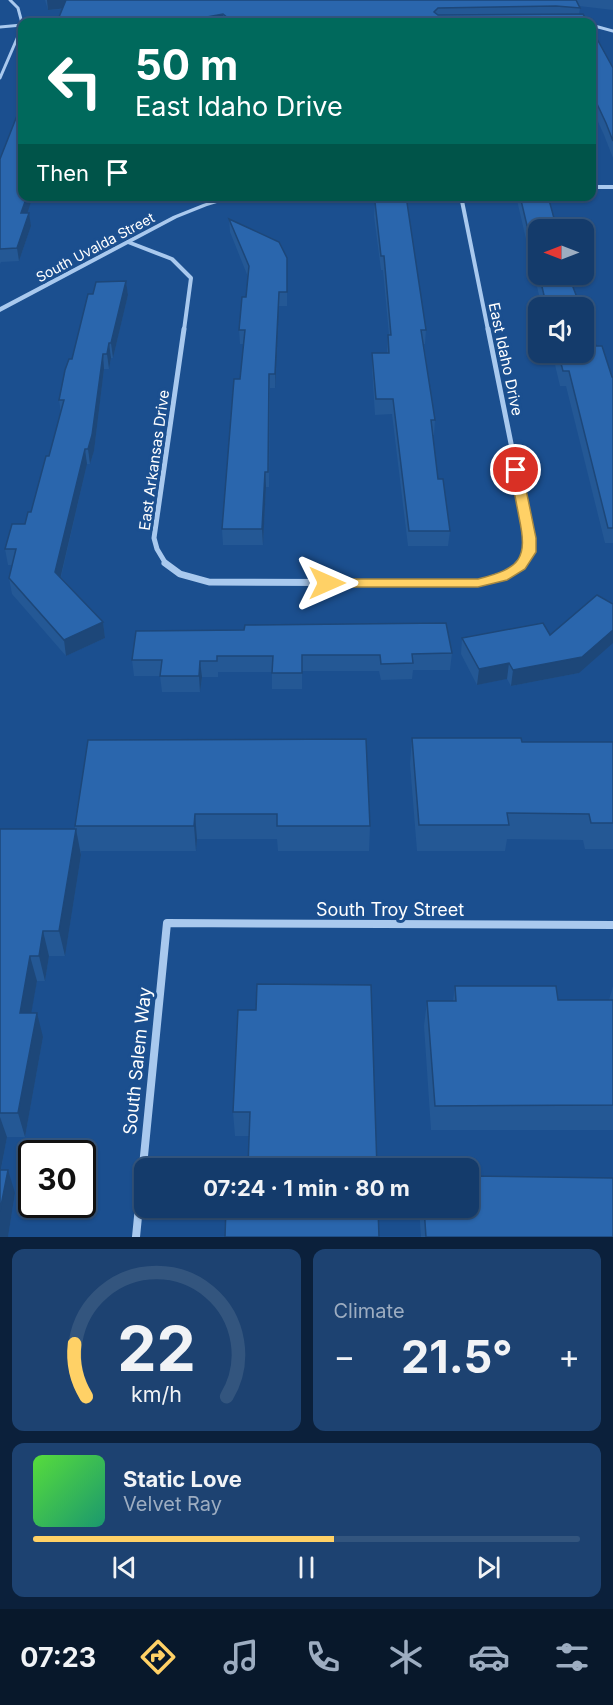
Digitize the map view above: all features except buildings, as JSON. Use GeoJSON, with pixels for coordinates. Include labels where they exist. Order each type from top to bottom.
{"type":"FeatureCollection","features":[{"type":"Feature","properties":{"kind":"street"},"geometry":{"type":"LineString","coordinates":[[10,0],[18,9],[20,18]]}},
{"type":"Feature","properties":{"kind":"street"},"geometry":{"type":"LineString","coordinates":[[0,27],[18,25]]}},
{"type":"Feature","properties":{"kind":"street"},"geometry":{"type":"LineString","coordinates":[[596,26],[613,31]]}},
{"type":"Feature","properties":{"kind":"street"},"geometry":{"type":"LineString","coordinates":[[0,78],[18,35]]}},
{"type":"Feature","properties":{"kind":"street"},"geometry":{"type":"LineString","coordinates":[[596,188],[613,188]]}},
{"type":"Feature","properties":{"kind":"street","name":"South Uvalda Street"},"geometry":{"type":"LineString","coordinates":[[0,310],[128,242],[193,210],[221,201]]}},
{"type":"Feature","properties":{"kind":"street","name":"East Idaho Drive"},"geometry":{"type":"LineString","coordinates":[[351,583],[478,583],[502,577],[520,566],[530,552],[530,538],[461,201]]}},
{"type":"Feature","properties":{"kind":"street","name":"East Arkansas Drive"},"geometry":{"type":"LineString","coordinates":[[128,242],[179,262],[186,267],[191,278],[154,538],[157,554],[168,567],[188,578],[209,582],[351,583]]}},
{"type":"Feature","properties":{"kind":"street","name":"South Troy Street"},"geometry":{"type":"LineString","coordinates":[[167,923],[613,925]]}},
{"type":"Feature","properties":{"kind":"street","name":"South Salem Way"},"geometry":{"type":"LineString","coordinates":[[136,1237],[167,923]]}},
{"type":"Feature","properties":{"kind":"route"},"geometry":{"type":"LineString","coordinates":[[327,583],[478,583],[502,577],[520,566],[530,552],[530,538],[516,470]]}}]}
